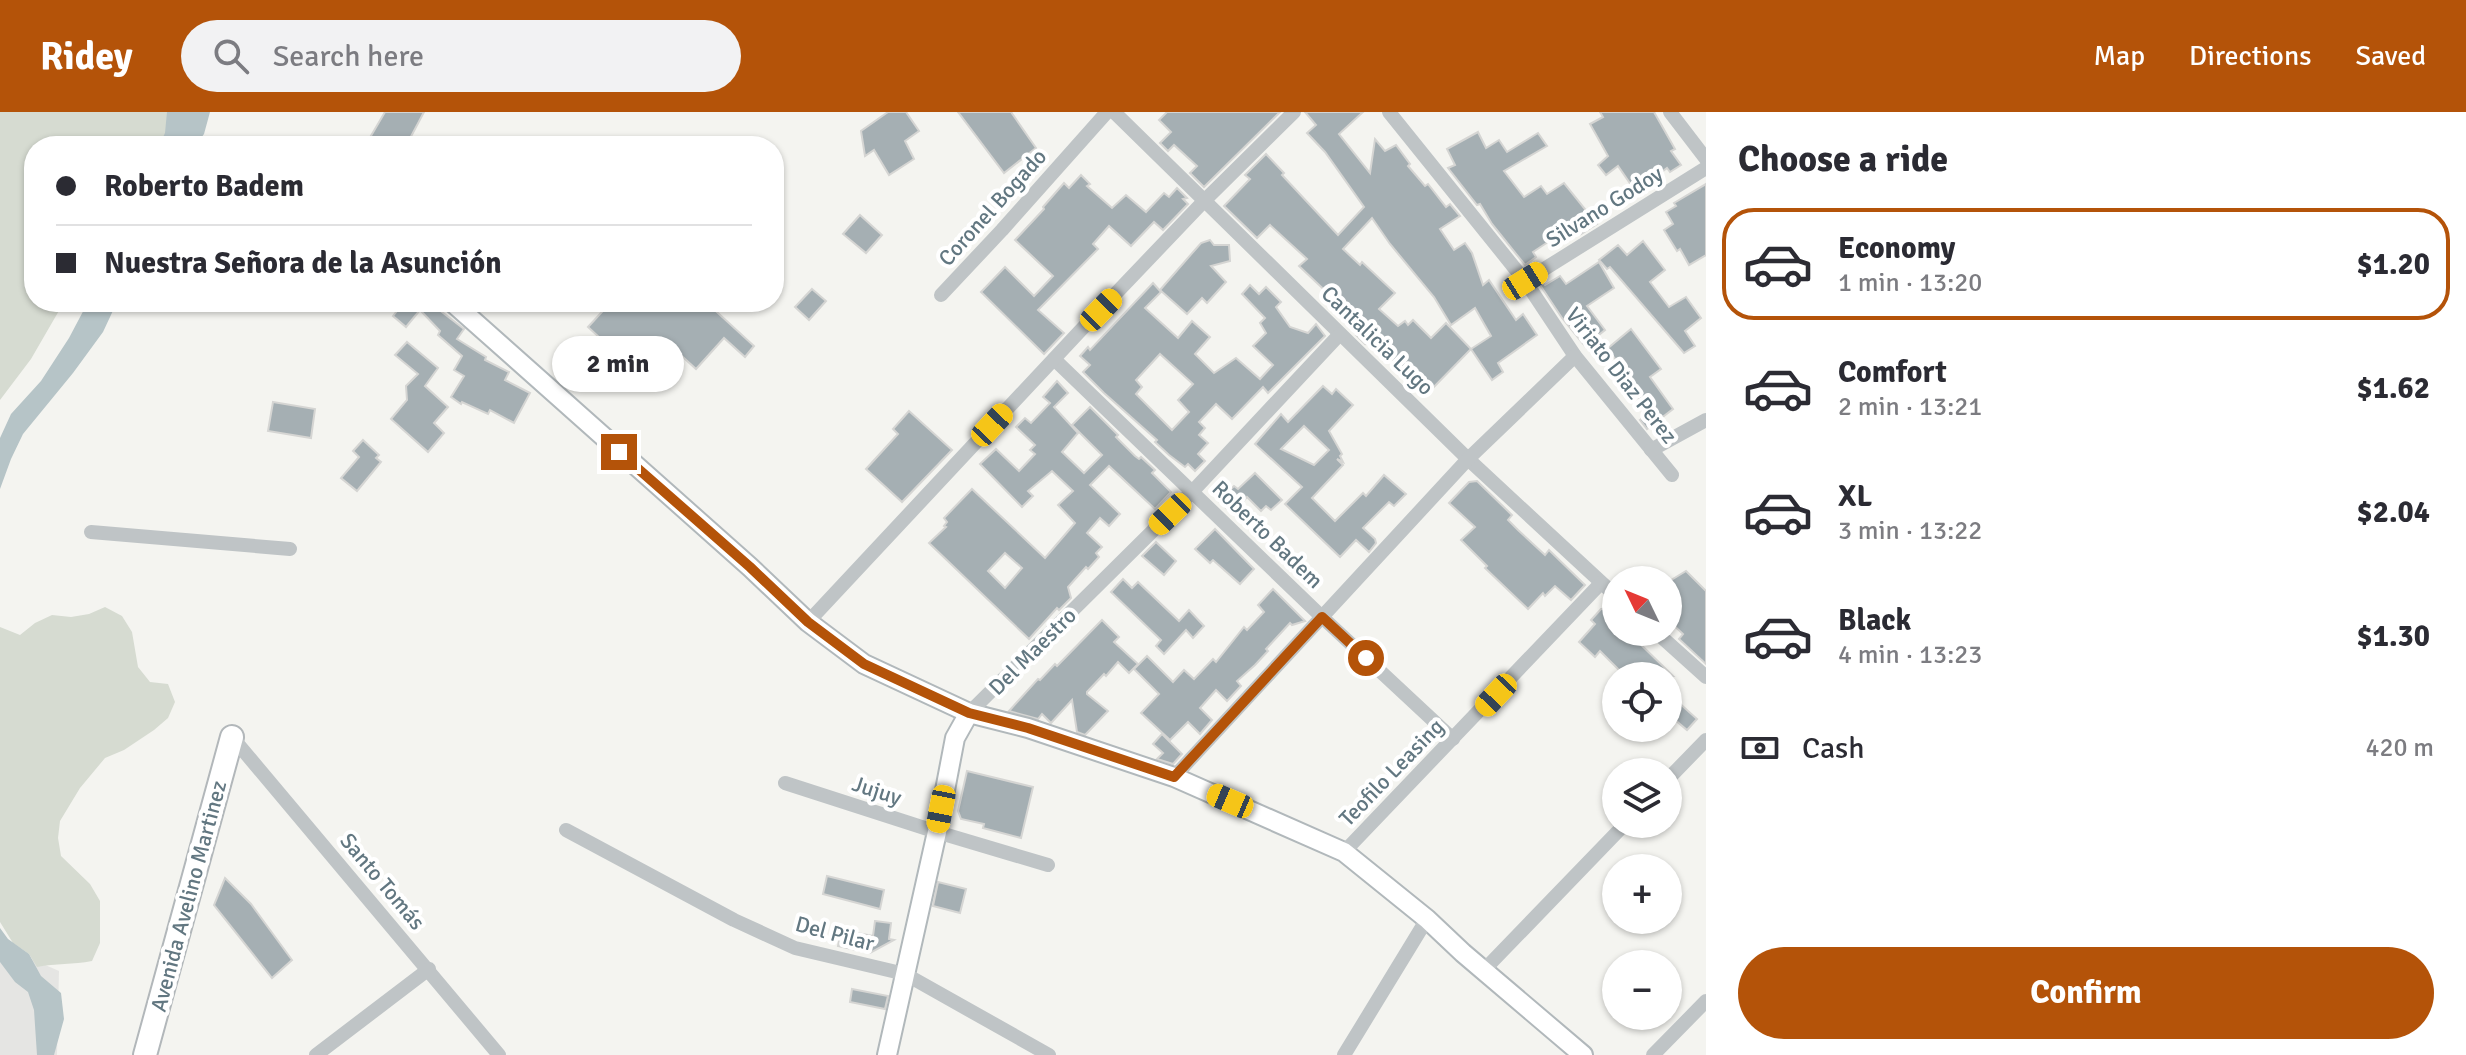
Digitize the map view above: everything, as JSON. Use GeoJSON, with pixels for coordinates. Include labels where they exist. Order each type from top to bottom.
{"type":"FeatureCollection","features":[{"type":"Feature","properties":{"kind":"main road","name":"Avenida Avelino Martinez"},"geometry":{"type":"LineString","coordinates":[[145,1055],[232,737]]}},
{"type":"Feature","properties":{"kind":"street","name":"Coronel Bogado"},"geometry":{"type":"LineString","coordinates":[[941,295],[1107,112]]}},
{"type":"Feature","properties":{"kind":"street","name":"Cantalicia Lugo"},"geometry":{"type":"LineString","coordinates":[[1114,112],[1468,459],[1601,583]]}},
{"type":"Feature","properties":{"kind":"street"},"geometry":{"type":"LineString","coordinates":[[808,622],[1204,201],[1294,112]]}},
{"type":"Feature","properties":{"kind":"street","name":"Viriato Diaz Perez"},"geometry":{"type":"LineString","coordinates":[[1389,112],[1525,281],[1575,356],[1672,475]]}},
{"type":"Feature","properties":{"kind":"street"},"geometry":{"type":"LineString","coordinates":[[1670,112],[1706,159]]}},
{"type":"Feature","properties":{"kind":"street","name":"Silvano Godoy"},"geometry":{"type":"LineString","coordinates":[[1525,281],[1706,168]]}},
{"type":"Feature","properties":{"kind":"street"},"geometry":{"type":"LineString","coordinates":[[463,312],[808,622],[864,664],[969,713],[1028,728],[1174,777],[1344,852],[1427,919],[1583,1055]]}},
{"type":"Feature","properties":{"kind":"street","name":"Del Maestro"},"geometry":{"type":"LineString","coordinates":[[887,1055],[955,738],[969,713],[1192,492],[1340,334]]}},
{"type":"Feature","properties":{"kind":"street"},"geometry":{"type":"LineString","coordinates":[[1174,777],[1468,459],[1575,356]]}},
{"type":"Feature","properties":{"kind":"street","name":"Roberto Badem"},"geometry":{"type":"LineString","coordinates":[[1054,359],[1453,739]]}},
{"type":"Feature","properties":{"kind":"street"},"geometry":{"type":"LineString","coordinates":[[1651,450],[1706,420]]}},
{"type":"Feature","properties":{"kind":"street"},"geometry":{"type":"LineString","coordinates":[[91,532],[290,549]]}},
{"type":"Feature","properties":{"kind":"street","name":"Teofilo Leasing"},"geometry":{"type":"LineString","coordinates":[[1344,852],[1601,583]]}},
{"type":"Feature","properties":{"kind":"street"},"geometry":{"type":"LineString","coordinates":[[1672,646],[1706,677]]}},
{"type":"Feature","properties":{"kind":"street","name":"Santo Tomás"},"geometry":{"type":"LineString","coordinates":[[232,737],[499,1055]]}},
{"type":"Feature","properties":{"kind":"street"},"geometry":{"type":"LineString","coordinates":[[1682,765],[1706,740]]}},
{"type":"Feature","properties":{"kind":"street","name":"Jujuy"},"geometry":{"type":"LineString","coordinates":[[785,783],[1048,865]]}},
{"type":"Feature","properties":{"kind":"street","name":"Del Pilar"},"geometry":{"type":"LineString","coordinates":[[566,830],[734,920],[795,948],[905,974],[1049,1055]]}},
{"type":"Feature","properties":{"kind":"street"},"geometry":{"type":"LineString","coordinates":[[1484,970],[1611,838]]}},
{"type":"Feature","properties":{"kind":"street"},"geometry":{"type":"LineString","coordinates":[[1344,1055],[1427,919]]}},
{"type":"Feature","properties":{"kind":"street"},"geometry":{"type":"LineString","coordinates":[[316,1055],[429,969]]}},
{"type":"Feature","properties":{"kind":"street"},"geometry":{"type":"LineString","coordinates":[[1653,1055],[1706,1001]]}},
{"type":"Feature","properties":{"kind":"shaded area"},"geometry":{"type":"Polygon","coordinates":[[[0,112],[177,112],[167,136],[24,136],[24,312],[58,312],[31,359],[0,400],[0,112]]]}},
{"type":"Feature","properties":{"kind":"shaded area"},"geometry":{"type":"Polygon","coordinates":[[[167,112],[210,112],[202,136],[164,136],[167,112]]]}},
{"type":"Feature","properties":{"kind":"shaded area"},"geometry":{"type":"Polygon","coordinates":[[[83,312],[112,312],[103,332],[73,373],[23,434],[0,489],[0,438],[11,414],[41,381],[83,312]]]}},
{"type":"Feature","properties":{"kind":"shaded area"},"geometry":{"type":"Polygon","coordinates":[[[105,607],[122,616],[132,632],[138,667],[150,682],[168,684],[175,702],[168,718],[154,730],[124,750],[105,758],[80,788],[60,821],[58,838],[61,856],[90,884],[100,901],[100,943],[92,961],[37,967],[29,954],[13,943],[0,922],[0,627],[20,635],[52,615],[71,617],[105,607]]]}},
{"type":"Feature","properties":{"kind":"shaded area"},"geometry":{"type":"Polygon","coordinates":[[[0,928],[8,939],[29,954],[41,976],[61,993],[64,1019],[54,1055],[37,1055],[34,1010],[28,992],[15,982],[0,962],[0,928]]]}},
{"type":"Feature","properties":{"kind":"shaded area"},"geometry":{"type":"Polygon","coordinates":[[[0,945],[59,971],[57,1055],[0,1055],[0,945]]]}},
{"type":"Feature","properties":{"kind":"building"},"geometry":{"type":"Polygon","coordinates":[[[385,112],[424,112],[411,136],[371,136],[385,112]]]}},
{"type":"Feature","properties":{"kind":"building"},"geometry":{"type":"Polygon","coordinates":[[[888,112],[906,112],[919,131],[905,141],[914,159],[889,175],[874,150],[865,156],[861,131],[888,112]]]}},
{"type":"Feature","properties":{"kind":"building"},"geometry":{"type":"Polygon","coordinates":[[[958,112],[1011,112],[1036,148],[1004,173],[958,112]]]}},
{"type":"Feature","properties":{"kind":"building"},"geometry":{"type":"Polygon","coordinates":[[[1167,112],[1280,112],[1204,187],[1190,173],[1197,166],[1174,145],[1168,151],[1160,143],[1171,132],[1159,120],[1167,112]]]}},
{"type":"Feature","properties":{"kind":"building"},"geometry":{"type":"Polygon","coordinates":[[[1305,112],[1363,112],[1339,134],[1370,173],[1375,139],[1385,151],[1396,145],[1425,186],[1428,184],[1446,207],[1450,204],[1460,216],[1440,229],[1454,250],[1465,243],[1472,253],[1483,285],[1489,280],[1516,320],[1523,314],[1537,335],[1498,363],[1503,372],[1492,380],[1471,349],[1425,396],[1408,380],[1411,377],[1370,338],[1365,344],[1356,335],[1361,328],[1345,310],[1342,314],[1331,303],[1334,299],[1299,266],[1307,259],[1270,225],[1257,238],[1224,206],[1250,179],[1245,175],[1266,154],[1338,235],[1364,207],[1325,152],[1307,133],[1316,125],[1305,112]],[[1372,218],[1343,249],[1395,293],[1379,309],[1398,326],[1405,321],[1408,325],[1413,320],[1431,338],[1446,323],[1471,349],[1491,336],[1475,308],[1451,325],[1434,297],[1372,218]]]}},
{"type":"Feature","properties":{"kind":"building"},"geometry":{"type":"Polygon","coordinates":[[[1600,112],[1654,112],[1675,149],[1671,151],[1681,165],[1670,172],[1667,168],[1636,192],[1618,166],[1606,175],[1598,165],[1608,156],[1590,124],[1603,117],[1600,112]]]}},
{"type":"Feature","properties":{"kind":"building"},"geometry":{"type":"Polygon","coordinates":[[[1478,132],[1486,148],[1499,140],[1507,152],[1538,133],[1547,146],[1504,171],[1524,197],[1541,186],[1547,194],[1564,183],[1597,224],[1581,234],[1578,229],[1559,244],[1554,238],[1533,252],[1536,257],[1525,265],[1480,204],[1477,205],[1448,168],[1455,165],[1447,149],[1478,132]]]}},
{"type":"Feature","properties":{"kind":"building"},"geometry":{"type":"Polygon","coordinates":[[[1081,175],[1090,184],[1087,186],[1112,208],[1126,195],[1146,212],[1164,193],[1169,197],[1177,188],[1187,198],[1183,199],[1188,204],[1163,230],[1154,222],[1131,246],[1109,226],[1093,244],[1098,249],[1038,310],[1064,333],[1044,354],[981,292],[1005,267],[1034,296],[1053,276],[1015,240],[1064,183],[1069,188],[1081,175]]]}},
{"type":"Feature","properties":{"kind":"building"},"geometry":{"type":"Polygon","coordinates":[[[1706,184],[1706,255],[1689,265],[1664,230],[1673,224],[1666,212],[1676,206],[1674,203],[1706,184]]]}},
{"type":"Feature","properties":{"kind":"building"},"geometry":{"type":"Polygon","coordinates":[[[860,215],[882,235],[866,253],[843,234],[860,215]]]}},
{"type":"Feature","properties":{"kind":"building"},"geometry":{"type":"Polygon","coordinates":[[[1210,240],[1214,245],[1229,245],[1230,261],[1211,266],[1226,282],[1207,303],[1202,298],[1187,314],[1160,290],[1201,243],[1210,240]]]}},
{"type":"Feature","properties":{"kind":"building"},"geometry":{"type":"Polygon","coordinates":[[[1643,241],[1665,270],[1650,282],[1669,307],[1686,297],[1701,318],[1685,331],[1695,346],[1684,353],[1610,267],[1607,269],[1599,260],[1618,245],[1627,255],[1643,241]]]}},
{"type":"Feature","properties":{"kind":"building"},"geometry":{"type":"Polygon","coordinates":[[[1599,262],[1614,288],[1587,306],[1605,330],[1585,346],[1540,285],[1560,276],[1566,284],[1599,262]]]}},
{"type":"Feature","properties":{"kind":"building"},"geometry":{"type":"Polygon","coordinates":[[[1153,283],[1161,292],[1145,308],[1178,338],[1192,321],[1210,337],[1195,354],[1214,373],[1236,358],[1260,379],[1273,365],[1253,346],[1266,333],[1260,323],[1265,318],[1242,294],[1250,285],[1259,294],[1266,287],[1281,302],[1276,307],[1290,327],[1308,333],[1316,324],[1325,336],[1268,393],[1263,387],[1232,419],[1216,404],[1199,422],[1205,428],[1199,435],[1208,443],[1198,454],[1205,461],[1195,471],[1169,455],[1155,442],[1157,440],[1083,372],[1090,365],[1080,356],[1088,347],[1090,350],[1153,283]],[[1160,354],[1136,380],[1142,387],[1136,394],[1172,430],[1189,412],[1178,400],[1193,384],[1160,354]]]}},
{"type":"Feature","properties":{"kind":"building"},"geometry":{"type":"Polygon","coordinates":[[[812,289],[826,301],[809,320],[795,307],[812,289]]]}},
{"type":"Feature","properties":{"kind":"building"},"geometry":{"type":"Polygon","coordinates":[[[396,312],[418,312],[406,327],[393,316],[396,312]]]}},
{"type":"Feature","properties":{"kind":"building"},"geometry":{"type":"Polygon","coordinates":[[[422,312],[442,312],[464,329],[457,339],[486,357],[485,360],[509,372],[505,380],[530,393],[514,423],[490,410],[488,414],[451,397],[464,376],[454,370],[462,356],[438,335],[440,331],[422,312]]]}},
{"type":"Feature","properties":{"kind":"building"},"geometry":{"type":"Polygon","coordinates":[[[602,312],[717,312],[754,346],[745,357],[724,338],[696,369],[673,348],[653,371],[662,379],[654,388],[588,327],[602,312]]]}},
{"type":"Feature","properties":{"kind":"building"},"geometry":{"type":"Polygon","coordinates":[[[1631,329],[1661,369],[1650,377],[1673,409],[1647,429],[1640,420],[1647,415],[1647,409],[1632,389],[1627,393],[1610,374],[1621,366],[1607,349],[1631,329]]]}},
{"type":"Feature","properties":{"kind":"building"},"geometry":{"type":"Polygon","coordinates":[[[407,342],[438,368],[425,386],[448,407],[434,423],[444,433],[428,452],[391,419],[407,400],[406,386],[418,374],[395,355],[407,342]]]}},
{"type":"Feature","properties":{"kind":"building"},"geometry":{"type":"Polygon","coordinates":[[[1057,381],[1068,393],[1054,407],[1078,433],[1062,452],[1084,473],[1102,455],[1072,425],[1090,407],[1135,456],[1141,457],[1155,470],[1152,473],[1171,492],[1155,509],[1109,466],[1090,485],[1120,514],[1109,526],[1100,518],[1087,533],[1102,547],[1096,553],[1099,557],[1068,587],[1071,598],[1059,610],[1057,608],[1029,639],[929,543],[946,527],[944,518],[972,489],[1045,558],[1075,523],[1058,505],[1073,491],[1052,471],[1028,491],[1033,496],[1022,507],[980,464],[996,449],[1019,471],[1035,454],[1030,450],[1035,445],[1016,427],[1025,418],[1031,423],[1050,403],[1043,397],[1057,381]],[[1005,553],[988,571],[1005,588],[1022,568],[1005,553]]]}},
{"type":"Feature","properties":{"kind":"building"},"geometry":{"type":"Polygon","coordinates":[[[1323,386],[1332,394],[1336,389],[1353,405],[1329,431],[1343,462],[1337,459],[1343,465],[1312,498],[1335,521],[1363,493],[1366,496],[1384,475],[1406,494],[1394,506],[1389,502],[1363,528],[1376,543],[1369,552],[1356,540],[1340,557],[1285,504],[1302,487],[1255,444],[1281,414],[1288,422],[1323,386]],[[1304,426],[1281,449],[1314,465],[1329,450],[1304,426]]]}},
{"type":"Feature","properties":{"kind":"building"},"geometry":{"type":"Polygon","coordinates":[[[273,402],[315,409],[311,438],[268,431],[273,402]]]}},
{"type":"Feature","properties":{"kind":"building"},"geometry":{"type":"Polygon","coordinates":[[[909,411],[952,450],[902,502],[866,469],[898,434],[893,429],[909,411]]]}},
{"type":"Feature","properties":{"kind":"building"},"geometry":{"type":"Polygon","coordinates":[[[363,440],[379,455],[376,458],[381,462],[357,491],[341,478],[359,457],[353,451],[363,440]]]}},
{"type":"Feature","properties":{"kind":"building"},"geometry":{"type":"Polygon","coordinates":[[[1255,473],[1282,500],[1271,510],[1266,506],[1261,511],[1247,497],[1232,514],[1219,501],[1234,486],[1238,489],[1255,473]]]}},
{"type":"Feature","properties":{"kind":"building"},"geometry":{"type":"Polygon","coordinates":[[[1477,481],[1512,515],[1508,520],[1518,530],[1545,555],[1549,550],[1585,585],[1571,600],[1555,586],[1545,596],[1543,593],[1528,609],[1461,540],[1475,527],[1449,503],[1469,482],[1477,481]]]}},
{"type":"Feature","properties":{"kind":"building"},"geometry":{"type":"Polygon","coordinates":[[[1215,529],[1254,569],[1240,584],[1195,549],[1215,529]]]}},
{"type":"Feature","properties":{"kind":"building"},"geometry":{"type":"Polygon","coordinates":[[[1156,542],[1176,561],[1164,575],[1142,556],[1156,542]]]}},
{"type":"Feature","properties":{"kind":"building"},"geometry":{"type":"Polygon","coordinates":[[[1686,571],[1706,591],[1706,664],[1682,642],[1682,573],[1686,571]]]}},
{"type":"Feature","properties":{"kind":"building"},"geometry":{"type":"Polygon","coordinates":[[[1123,579],[1132,588],[1138,582],[1179,621],[1189,610],[1204,626],[1193,638],[1186,630],[1164,654],[1156,646],[1161,640],[1111,592],[1123,579]]]}},
{"type":"Feature","properties":{"kind":"building"},"geometry":{"type":"Polygon","coordinates":[[[1273,589],[1305,621],[1290,623],[1266,649],[1268,651],[1237,681],[1241,686],[1227,701],[1216,690],[1200,708],[1212,720],[1200,734],[1188,722],[1170,740],[1141,713],[1159,694],[1134,669],[1147,656],[1173,682],[1184,670],[1194,679],[1213,659],[1216,662],[1244,627],[1247,630],[1264,612],[1258,605],[1273,589]]]}},
{"type":"Feature","properties":{"kind":"building"},"geometry":{"type":"Polygon","coordinates":[[[1602,609],[1602,646],[1642,646],[1659,662],[1611,662],[1600,651],[1595,657],[1579,642],[1595,624],[1591,620],[1602,609]]]}},
{"type":"Feature","properties":{"kind":"building"},"geometry":{"type":"Polygon","coordinates":[[[1102,620],[1119,637],[1114,642],[1138,664],[1129,673],[1118,662],[1087,692],[1108,711],[1085,735],[1077,732],[1072,700],[1051,723],[1042,714],[1038,719],[1009,711],[1038,679],[1055,664],[1057,666],[1102,620]]]}},
{"type":"Feature","properties":{"kind":"building"},"geometry":{"type":"Polygon","coordinates":[[[1682,706],[1697,719],[1687,730],[1682,726],[1682,706]]]}},
{"type":"Feature","properties":{"kind":"building"},"geometry":{"type":"Polygon","coordinates":[[[1162,734],[1182,754],[1173,764],[1157,759],[1163,753],[1153,744],[1162,734]]]}},
{"type":"Feature","properties":{"kind":"building"},"geometry":{"type":"Polygon","coordinates":[[[967,771],[1033,787],[1021,838],[961,819],[958,811],[967,771]]]}},
{"type":"Feature","properties":{"kind":"building"},"geometry":{"type":"Polygon","coordinates":[[[827,876],[884,890],[880,909],[823,894],[827,876]]]}},
{"type":"Feature","properties":{"kind":"building"},"geometry":{"type":"Polygon","coordinates":[[[225,878],[251,904],[292,960],[272,978],[214,905],[225,878]]]}},
{"type":"Feature","properties":{"kind":"building"},"geometry":{"type":"Polygon","coordinates":[[[938,882],[966,889],[960,913],[933,906],[938,882]]]}},
{"type":"Feature","properties":{"kind":"building"},"geometry":{"type":"Polygon","coordinates":[[[875,921],[891,923],[889,939],[894,940],[870,953],[838,946],[841,930],[873,936],[875,921]]]}},
{"type":"Feature","properties":{"kind":"building"},"geometry":{"type":"Polygon","coordinates":[[[852,989],[888,996],[885,1009],[850,1002],[852,989]]]}},
{"type":"Feature","properties":{"kind":"route"},"geometry":{"type":"LineString","coordinates":[[619,452],[808,622],[864,664],[969,713],[1028,728],[1174,777],[1322,617],[1366,658]]}}]}
